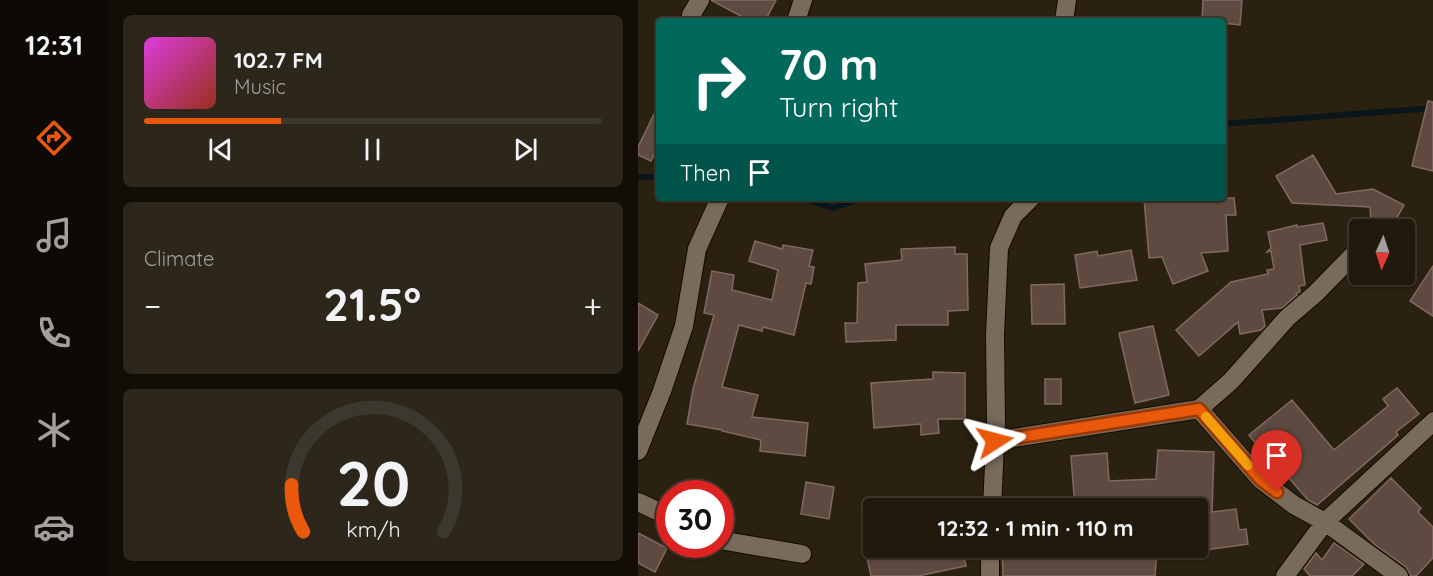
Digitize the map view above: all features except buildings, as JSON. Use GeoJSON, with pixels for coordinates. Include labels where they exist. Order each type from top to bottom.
{"type":"FeatureCollection","features":[{"type":"Feature","properties":{"kind":"street"},"geometry":{"type":"LineString","coordinates":[[797,18],[803,0]]}},
{"type":"Feature","properties":{"kind":"street"},"geometry":{"type":"LineString","coordinates":[[1064,18],[1067,0]]}},
{"type":"Feature","properties":{"kind":"street"},"geometry":{"type":"LineString","coordinates":[[638,451],[662,391],[684,326],[697,249],[719,201]]}},
{"type":"Feature","properties":{"kind":"street"},"geometry":{"type":"LineString","coordinates":[[992,498],[999,248],[1013,216],[1028,201]]}},
{"type":"Feature","properties":{"kind":"street"},"geometry":{"type":"LineString","coordinates":[[995,441],[1199,409],[1231,381],[1287,318],[1316,293],[1349,259]]}},
{"type":"Feature","properties":{"kind":"street"},"geometry":{"type":"LineString","coordinates":[[1199,409],[1261,480],[1294,505],[1325,522],[1399,576]]}},
{"type":"Feature","properties":{"kind":"street"},"geometry":{"type":"LineString","coordinates":[[1285,576],[1325,522],[1433,421]]}},
{"type":"Feature","properties":{"kind":"street"},"geometry":{"type":"LineString","coordinates":[[638,502],[656,510]]}},
{"type":"Feature","properties":{"kind":"street"},"geometry":{"type":"LineString","coordinates":[[734,542],[802,554]]}},
{"type":"Feature","properties":{"kind":"street"},"geometry":{"type":"LineString","coordinates":[[990,558],[990,576]]}},
{"type":"Feature","properties":{"kind":"waterway"},"geometry":{"type":"LineString","coordinates":[[1226,124],[1434,108]]}},
{"type":"Feature","properties":{"kind":"waterway"},"geometry":{"type":"LineString","coordinates":[[638,177],[656,177]]}},
{"type":"Feature","properties":{"kind":"waterway"},"geometry":{"type":"LineString","coordinates":[[811,201],[833,208],[855,201]]}},
{"type":"Feature","properties":{"kind":"slow traffic"},"geometry":{"type":"LineString","coordinates":[[1206,417],[1248,465]]}},
{"type":"Feature","properties":{"kind":"route"},"geometry":{"type":"LineString","coordinates":[[995,441],[1199,409],[1261,480],[1277,492]]}}]}
